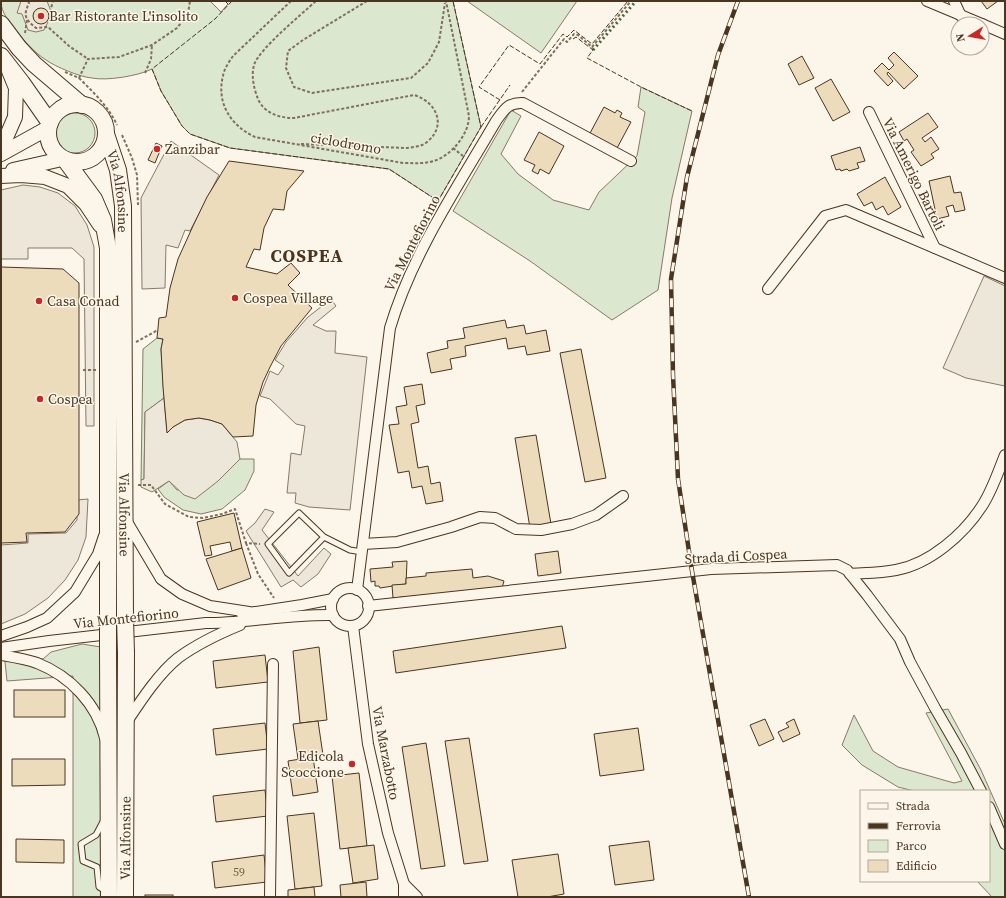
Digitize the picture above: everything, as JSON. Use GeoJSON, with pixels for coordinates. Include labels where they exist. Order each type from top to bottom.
{"type":"FeatureCollection","features":[{"type":"Feature","properties":{"kind":"main road"},"geometry":{"type":"LineString","coordinates":[[1,24],[19,48],[34,64],[82,105],[95,111],[104,122],[106,134],[102,147],[93,158],[85,162],[76,163],[64,160],[56,154],[49,142],[49,125],[59,110],[66,106],[82,105]]}},
{"type":"Feature","properties":{"kind":"main road"},"geometry":{"type":"LineString","coordinates":[[2,57],[22,83],[49,125]]}},
{"type":"Feature","properties":{"kind":"main road"},"geometry":{"type":"LineString","coordinates":[[1,145],[16,117],[16,88],[2,57]]}},
{"type":"Feature","properties":{"kind":"main road"},"geometry":{"type":"LineString","coordinates":[[1,154],[49,125]]}},
{"type":"Feature","properties":{"kind":"main road","name":"Via Alfonsine"},"geometry":{"type":"LineString","coordinates":[[106,134],[118,170],[123,206],[126,653],[125,897]]}},
{"type":"Feature","properties":{"kind":"main road"},"geometry":{"type":"LineString","coordinates":[[1,175],[64,160]]}},
{"type":"Feature","properties":{"kind":"main road","name":"Via Alfonsine"},"geometry":{"type":"LineString","coordinates":[[64,160],[94,199],[103,220],[108,248],[109,895]]}},
{"type":"Feature","properties":{"kind":"main road"},"geometry":{"type":"LineString","coordinates":[[1,175],[45,177],[68,186],[86,204],[98,222],[108,248]]}},
{"type":"Feature","properties":{"kind":"street"},"geometry":{"type":"LineString","coordinates":[[927,1],[962,16]]}},
{"type":"Feature","properties":{"kind":"street"},"geometry":{"type":"LineString","coordinates":[[954,1],[962,16]]}},
{"type":"Feature","properties":{"kind":"street"},"geometry":{"type":"LineString","coordinates":[[990,27],[1005,34]]}},
{"type":"Feature","properties":{"kind":"street"},"geometry":{"type":"LineString","coordinates":[[514,103],[523,103],[631,161]]}},
{"type":"Feature","properties":{"kind":"street","name":"Via Montefiorino"},"geometry":{"type":"LineString","coordinates":[[1,648],[248,617],[333,599],[345,589],[357,590],[386,346],[397,302],[440,216],[496,121],[505,109],[514,103]]}},
{"type":"Feature","properties":{"kind":"street","name":"Via Amerigo Bartoli"},"geometry":{"type":"LineString","coordinates":[[869,112],[934,248]]}},
{"type":"Feature","properties":{"kind":"street","name":"Via Amerigo Bartoli"},"geometry":{"type":"LineString","coordinates":[[768,289],[825,216],[846,210],[1005,278]]}},
{"type":"Feature","properties":{"kind":"street"},"geometry":{"type":"LineString","coordinates":[[850,574],[897,570],[927,559],[951,542],[969,524],[983,504],[1005,455]]}},
{"type":"Feature","properties":{"kind":"street"},"geometry":{"type":"LineString","coordinates":[[362,548],[397,542],[451,527],[480,517],[495,518],[516,529],[541,530],[572,524],[596,515],[623,496]]}},
{"type":"Feature","properties":{"kind":"street"},"geometry":{"type":"LineString","coordinates":[[125,518],[161,579],[182,594],[210,606],[248,617]]}},
{"type":"Feature","properties":{"kind":"street"},"geometry":{"type":"LineString","coordinates":[[1,636],[47,618],[75,592],[98,554],[108,525]]}},
{"type":"Feature","properties":{"kind":"street","name":"Strada di Cospea"},"geometry":{"type":"LineString","coordinates":[[368,606],[710,569],[837,566],[846,570],[850,574],[900,639],[910,662],[980,790]]}},
{"type":"Feature","properties":{"kind":"street"},"geometry":{"type":"LineString","coordinates":[[333,599],[331,607],[333,615],[339,623],[353,626],[363,621],[366,617],[368,606],[365,596],[357,590]]}},
{"type":"Feature","properties":{"kind":"street","name":"Via Montefiorino"},"geometry":{"type":"LineString","coordinates":[[248,617],[333,615]]}},
{"type":"Feature","properties":{"kind":"street"},"geometry":{"type":"LineString","coordinates":[[125,725],[144,696],[177,659],[208,639],[248,617]]}},
{"type":"Feature","properties":{"kind":"street","name":"Via Marzabotto"},"geometry":{"type":"LineString","coordinates":[[353,626],[368,744],[388,833],[404,884],[404,897]]}},
{"type":"Feature","properties":{"kind":"street","name":"Via Montefiorino"},"geometry":{"type":"LineString","coordinates":[[1,643],[49,641]]}},
{"type":"Feature","properties":{"kind":"street"},"geometry":{"type":"LineString","coordinates":[[1,655],[36,663],[54,671],[79,690],[92,706],[104,734],[109,757]]}},
{"type":"Feature","properties":{"kind":"street"},"geometry":{"type":"LineString","coordinates":[[270,897],[273,664]]}},
{"type":"Feature","properties":{"kind":"street"},"geometry":{"type":"LineString","coordinates":[[990,809],[1005,844]]}},
{"type":"Feature","properties":{"kind":"street","name":"Via Marzabotto"},"geometry":{"type":"LineString","coordinates":[[404,884],[417,897]]}},
{"type":"Feature","properties":{"kind":"lane"},"geometry":{"type":"LineString","coordinates":[[324,537],[289,573],[268,544],[299,513],[324,537],[350,550],[362,548]]}},
{"type":"Feature","properties":{"kind":"lane"},"geometry":{"type":"LineString","coordinates":[[109,811],[96,835],[81,844],[83,861],[97,867],[99,887],[109,895]]}},
{"type":"Feature","properties":{"kind":"path"},"geometry":{"type":"LineString","coordinates":[[25,33],[27,20],[25,12],[29,3],[28,1]]}},
{"type":"Feature","properties":{"kind":"path"},"geometry":{"type":"LineString","coordinates":[[50,12],[53,1]]}},
{"type":"Feature","properties":{"kind":"path"},"geometry":{"type":"LineString","coordinates":[[27,20],[36,28],[48,27],[69,46],[88,59],[119,57],[152,45],[176,28],[188,14],[190,1]]}},
{"type":"Feature","properties":{"kind":"path","name":"ciclodromo"},"geometry":{"type":"LineString","coordinates":[[291,1],[233,56],[223,75],[222,95],[230,117],[238,127],[255,137],[403,164],[436,160],[453,148],[465,135],[469,124],[469,116],[446,2]]}},
{"type":"Feature","properties":{"kind":"path"},"geometry":{"type":"LineString","coordinates":[[293,144],[406,148],[416,147],[426,143],[438,128],[438,118],[435,110],[422,97],[414,95],[294,118],[284,118],[267,111],[260,103],[255,92],[253,73],[254,64],[266,48],[316,1]]}},
{"type":"Feature","properties":{"kind":"path"},"geometry":{"type":"LineString","coordinates":[[367,1],[303,40],[288,51],[286,68],[294,87],[312,93],[410,78],[428,63],[439,42],[446,2]]}},
{"type":"Feature","properties":{"kind":"path"},"geometry":{"type":"LineString","coordinates":[[514,103],[564,39],[567,42],[574,34],[578,35],[592,47],[631,1]]}},
{"type":"Feature","properties":{"kind":"path"},"geometry":{"type":"LineString","coordinates":[[145,73],[151,59],[152,45]]}},
{"type":"Feature","properties":{"kind":"path"},"geometry":{"type":"LineString","coordinates":[[65,72],[79,78],[88,59]]}},
{"type":"Feature","properties":{"kind":"path"},"geometry":{"type":"LineString","coordinates":[[137,342],[158,330]]}},
{"type":"Feature","properties":{"kind":"path"},"geometry":{"type":"LineString","coordinates":[[138,492],[138,485],[150,485],[166,504],[189,517],[203,518],[222,514],[235,509],[258,574],[274,598],[280,598]]}},
{"type":"Feature","properties":{"kind":"path"},"geometry":{"type":"LineString","coordinates":[[246,543],[268,544]]}},
{"type":"Feature","properties":{"kind":"green space"},"geometry":{"type":"Polygon","coordinates":[[[1,1],[210,1],[221,12],[228,4],[225,1],[453,1],[481,127],[438,201],[389,169],[230,148],[190,134],[182,126],[161,91],[152,69],[139,74],[98,79],[75,74],[46,60],[30,46],[6,17],[1,1]]]}},
{"type":"Feature","properties":{"kind":"green space"},"geometry":{"type":"Polygon","coordinates":[[[467,1],[577,1],[541,53],[467,1]]]}},
{"type":"Feature","properties":{"kind":"green space"},"geometry":{"type":"Polygon","coordinates":[[[641,87],[692,111],[672,198],[658,290],[612,320],[530,261],[453,211],[511,110],[521,116],[501,154],[518,174],[553,200],[589,210],[599,192],[637,156],[645,112],[638,107],[641,87]]]}},
{"type":"Feature","properties":{"kind":"green space"},"geometry":{"type":"Polygon","coordinates":[[[79,113],[86,116],[92,122],[95,133],[94,141],[86,150],[79,153],[71,153],[64,150],[56,141],[55,129],[58,122],[67,114],[79,113]]]}},
{"type":"Feature","properties":{"kind":"green space"},"geometry":{"type":"Polygon","coordinates":[[[157,338],[163,339],[161,349],[164,398],[145,412],[144,479],[141,480],[143,349],[157,338]]]}},
{"type":"Feature","properties":{"kind":"green space"},"geometry":{"type":"Polygon","coordinates":[[[240,459],[254,459],[254,471],[245,490],[222,509],[201,514],[183,510],[164,497],[158,489],[169,481],[177,490],[218,481],[240,459]]]}},
{"type":"Feature","properties":{"kind":"green space"},"geometry":{"type":"Polygon","coordinates":[[[82,644],[101,647],[104,897],[73,897],[73,676],[7,681],[4,652],[17,653],[43,659],[51,652],[82,644]]]}},
{"type":"Feature","properties":{"kind":"green space"},"geometry":{"type":"Polygon","coordinates":[[[948,709],[981,770],[990,790],[910,790],[898,787],[862,765],[842,745],[854,715],[873,751],[898,767],[954,783],[962,781],[926,713],[948,709]]]}},
{"type":"Feature","properties":{"kind":"green space"},"geometry":{"type":"Polygon","coordinates":[[[990,790],[1005,824],[1005,897],[992,897],[978,882],[990,882],[990,790]]]}},
{"type":"Feature","properties":{"kind":"shaded area"},"geometry":{"type":"Polygon","coordinates":[[[21,1],[47,1],[52,14],[44,30],[36,32],[28,30],[22,14],[17,13],[21,1]]]}},
{"type":"Feature","properties":{"kind":"shaded area"},"geometry":{"type":"Polygon","coordinates":[[[171,141],[219,175],[190,231],[185,230],[178,248],[166,245],[165,288],[142,289],[141,198],[171,141]]]}},
{"type":"Feature","properties":{"kind":"shaded area"},"geometry":{"type":"Polygon","coordinates":[[[23,185],[40,187],[58,193],[75,206],[87,225],[94,247],[94,426],[86,426],[84,259],[72,248],[28,248],[28,259],[1,259],[1,190],[23,185]]]}},
{"type":"Feature","properties":{"kind":"shaded area"},"geometry":{"type":"Polygon","coordinates":[[[984,276],[1005,286],[1005,386],[966,378],[943,368],[984,276]]]}},
{"type":"Feature","properties":{"kind":"shaded area"},"geometry":{"type":"Polygon","coordinates":[[[331,299],[336,306],[313,325],[326,331],[336,331],[335,353],[367,357],[350,510],[309,507],[295,503],[296,493],[287,493],[291,453],[301,455],[305,426],[296,424],[270,399],[260,396],[270,371],[278,375],[284,366],[275,360],[286,342],[308,317],[331,299]]]}},
{"type":"Feature","properties":{"kind":"shaded area"},"geometry":{"type":"Polygon","coordinates":[[[164,398],[167,432],[185,420],[199,418],[222,424],[237,442],[240,459],[218,481],[195,499],[184,495],[169,481],[152,492],[141,487],[141,480],[144,479],[145,412],[164,398]]]}},
{"type":"Feature","properties":{"kind":"shaded area"},"geometry":{"type":"Polygon","coordinates":[[[88,499],[86,537],[78,560],[65,580],[48,598],[25,614],[1,624],[1,545],[28,543],[28,534],[66,533],[77,520],[77,500],[88,499]]]}},
{"type":"Feature","properties":{"kind":"shaded area"},"geometry":{"type":"Polygon","coordinates":[[[265,509],[274,512],[262,530],[298,576],[324,548],[331,554],[318,574],[301,587],[293,580],[281,587],[246,531],[255,523],[265,509]]]}},
{"type":"Feature","properties":{"kind":"building"},"geometry":{"type":"Polygon","coordinates":[[[981,1],[998,1],[987,9],[981,1]]]}},
{"type":"Feature","properties":{"kind":"building"},"geometry":{"type":"Polygon","coordinates":[[[41,8],[48,13],[49,16],[44,23],[41,24],[34,19],[33,16],[38,9],[41,8]]]}},
{"type":"Feature","properties":{"kind":"building"},"geometry":{"type":"Polygon","coordinates":[[[894,52],[918,76],[904,89],[888,72],[887,74],[893,81],[888,86],[874,71],[882,63],[889,70],[894,65],[888,58],[894,52]]]}},
{"type":"Feature","properties":{"kind":"building"},"geometry":{"type":"Polygon","coordinates":[[[802,56],[814,78],[799,85],[788,64],[802,56]]]}},
{"type":"Feature","properties":{"kind":"building"},"geometry":{"type":"Polygon","coordinates":[[[831,79],[850,112],[833,121],[815,88],[831,79]]]}},
{"type":"Feature","properties":{"kind":"building"},"geometry":{"type":"Polygon","coordinates":[[[604,107],[615,113],[617,110],[622,113],[620,117],[631,122],[616,150],[589,135],[604,107]]]}},
{"type":"Feature","properties":{"kind":"building"},"geometry":{"type":"Polygon","coordinates":[[[928,113],[938,127],[922,138],[925,142],[931,137],[939,149],[931,154],[934,158],[921,166],[911,152],[914,150],[907,139],[904,141],[899,132],[928,113]]]}},
{"type":"Feature","properties":{"kind":"building"},"geometry":{"type":"Polygon","coordinates":[[[539,132],[564,146],[549,174],[540,169],[538,174],[532,171],[535,165],[524,160],[539,132]]]}},
{"type":"Feature","properties":{"kind":"building"},"geometry":{"type":"Polygon","coordinates":[[[156,143],[162,146],[155,163],[148,160],[156,143]]]}},
{"type":"Feature","properties":{"kind":"building"},"geometry":{"type":"Polygon","coordinates":[[[860,147],[865,161],[857,163],[859,168],[849,171],[847,169],[841,171],[840,169],[836,170],[831,156],[860,147]]]}},
{"type":"Feature","properties":{"kind":"building","name":"Cospea Village"},"geometry":{"type":"Polygon","coordinates":[[[229,161],[304,171],[287,191],[284,210],[273,209],[264,228],[260,250],[254,249],[246,267],[277,274],[291,263],[300,273],[288,285],[312,308],[281,346],[263,382],[256,405],[253,436],[233,437],[222,424],[199,418],[185,420],[173,427],[167,433],[161,349],[163,339],[157,338],[159,318],[166,317],[170,288],[178,259],[207,197],[229,161]]]}},
{"type":"Feature","properties":{"kind":"building"},"geometry":{"type":"Polygon","coordinates":[[[950,176],[954,193],[961,192],[965,210],[955,212],[953,205],[946,207],[949,216],[937,219],[929,181],[950,176]]]}},
{"type":"Feature","properties":{"kind":"building"},"geometry":{"type":"Polygon","coordinates":[[[885,177],[901,207],[888,215],[883,206],[876,210],[872,202],[864,206],[857,194],[885,177]]]}},
{"type":"Feature","properties":{"kind":"building","name":"Cospea"},"geometry":{"type":"Polygon","coordinates":[[[1,267],[63,269],[79,283],[79,514],[65,532],[26,533],[27,542],[1,543],[1,267]]]}},
{"type":"Feature","properties":{"kind":"building"},"geometry":{"type":"Polygon","coordinates":[[[505,320],[507,328],[524,325],[526,334],[546,330],[550,351],[527,355],[525,346],[508,349],[506,338],[465,346],[466,356],[450,359],[452,369],[431,373],[427,353],[448,348],[447,341],[465,338],[463,328],[505,320]]]}},
{"type":"Feature","properties":{"kind":"building"},"geometry":{"type":"Polygon","coordinates":[[[581,349],[606,478],[585,482],[560,353],[581,349]]]}},
{"type":"Feature","properties":{"kind":"building"},"geometry":{"type":"Polygon","coordinates":[[[422,384],[425,404],[416,406],[419,422],[411,424],[418,468],[428,466],[431,484],[440,482],[443,501],[426,504],[422,486],[412,488],[409,471],[398,473],[389,425],[399,424],[396,407],[407,405],[404,387],[422,384]]]}},
{"type":"Feature","properties":{"kind":"building"},"geometry":{"type":"Polygon","coordinates":[[[536,435],[551,524],[530,528],[515,438],[536,435]]]}},
{"type":"Feature","properties":{"kind":"building"},"geometry":{"type":"Polygon","coordinates":[[[234,513],[242,548],[232,551],[230,542],[210,546],[212,555],[205,556],[197,522],[234,513]]]}},
{"type":"Feature","properties":{"kind":"building"},"geometry":{"type":"Polygon","coordinates":[[[242,548],[251,578],[218,590],[206,559],[242,548]]]}},
{"type":"Feature","properties":{"kind":"building"},"geometry":{"type":"Polygon","coordinates":[[[558,551],[561,573],[538,576],[535,554],[558,551]]]}},
{"type":"Feature","properties":{"kind":"building"},"geometry":{"type":"Polygon","coordinates":[[[407,561],[406,584],[380,588],[379,586],[375,586],[375,581],[371,582],[370,569],[393,567],[392,562],[407,561]]]}},
{"type":"Feature","properties":{"kind":"building"},"geometry":{"type":"Polygon","coordinates":[[[472,569],[473,578],[488,576],[504,581],[502,588],[393,598],[392,585],[406,584],[406,578],[426,576],[426,573],[472,569]]]}},
{"type":"Feature","properties":{"kind":"building"},"geometry":{"type":"Polygon","coordinates":[[[562,626],[566,648],[396,673],[393,651],[562,626]]]}},
{"type":"Feature","properties":{"kind":"building"},"geometry":{"type":"Polygon","coordinates":[[[319,647],[327,720],[300,723],[293,651],[319,647]]]}},
{"type":"Feature","properties":{"kind":"building"},"geometry":{"type":"Polygon","coordinates":[[[265,655],[268,682],[216,688],[213,661],[265,655]]]}},
{"type":"Feature","properties":{"kind":"building"},"geometry":{"type":"Polygon","coordinates":[[[14,690],[65,690],[65,717],[14,717],[14,690]]]}},
{"type":"Feature","properties":{"kind":"building"},"geometry":{"type":"Polygon","coordinates":[[[765,719],[774,739],[759,746],[750,725],[765,719]]]}},
{"type":"Feature","properties":{"kind":"building"},"geometry":{"type":"Polygon","coordinates":[[[794,719],[800,734],[783,742],[778,732],[789,727],[786,723],[794,719]]]}},
{"type":"Feature","properties":{"kind":"building"},"geometry":{"type":"Polygon","coordinates":[[[318,721],[323,755],[298,759],[293,724],[318,721]]]}},
{"type":"Feature","properties":{"kind":"building"},"geometry":{"type":"Polygon","coordinates":[[[265,723],[268,749],[216,755],[213,729],[265,723]]]}},
{"type":"Feature","properties":{"kind":"building"},"geometry":{"type":"Polygon","coordinates":[[[638,728],[644,770],[600,776],[594,734],[638,728]]]}},
{"type":"Feature","properties":{"kind":"building"},"geometry":{"type":"Polygon","coordinates":[[[469,738],[488,861],[464,864],[445,741],[469,738]]]}},
{"type":"Feature","properties":{"kind":"building"},"geometry":{"type":"Polygon","coordinates":[[[426,743],[445,866],[421,869],[402,747],[426,743]]]}},
{"type":"Feature","properties":{"kind":"building"},"geometry":{"type":"Polygon","coordinates":[[[313,757],[318,792],[293,796],[288,761],[313,757]]]}},
{"type":"Feature","properties":{"kind":"building"},"geometry":{"type":"Polygon","coordinates":[[[12,759],[65,759],[65,785],[12,786],[12,759]]]}},
{"type":"Feature","properties":{"kind":"building"},"geometry":{"type":"Polygon","coordinates":[[[359,773],[367,846],[340,849],[332,776],[359,773]]]}},
{"type":"Feature","properties":{"kind":"building"},"geometry":{"type":"Polygon","coordinates":[[[265,790],[268,816],[216,822],[213,796],[265,790]]]}},
{"type":"Feature","properties":{"kind":"building"},"geometry":{"type":"Polygon","coordinates":[[[314,813],[322,886],[295,889],[287,816],[314,813]]]}},
{"type":"Feature","properties":{"kind":"building"},"geometry":{"type":"Polygon","coordinates":[[[16,839],[64,840],[64,863],[16,862],[16,839]]]}},
{"type":"Feature","properties":{"kind":"building"},"geometry":{"type":"Polygon","coordinates":[[[649,841],[654,880],[615,885],[609,846],[649,841]]]}},
{"type":"Feature","properties":{"kind":"building"},"geometry":{"type":"Polygon","coordinates":[[[374,845],[378,879],[353,883],[348,848],[374,845]]]}},
{"type":"Feature","properties":{"kind":"building"},"geometry":{"type":"Polygon","coordinates":[[[558,854],[564,894],[547,897],[518,897],[512,860],[558,854]]]}},
{"type":"Feature","properties":{"kind":"building"},"geometry":{"type":"Polygon","coordinates":[[[264,855],[267,882],[215,888],[212,862],[264,855]]]}},
{"type":"Feature","properties":{"kind":"building"},"geometry":{"type":"Polygon","coordinates":[[[366,882],[367,897],[341,897],[340,885],[366,882]]]}},
{"type":"Feature","properties":{"kind":"building"},"geometry":{"type":"Polygon","coordinates":[[[314,887],[315,897],[288,897],[288,890],[314,887]]]}},
{"type":"Feature","properties":{"kind":"building"},"geometry":{"type":"Polygon","coordinates":[[[145,895],[173,895],[173,897],[145,897],[145,895]]]}},
{"type":"Feature","properties":{"kind":"railway"},"geometry":{"type":"LineString","coordinates":[[738,1],[718,55],[687,177],[671,279],[673,375],[678,479],[692,571],[749,897]]}},
{"type":"Feature","properties":{"kind":"hedge"},"geometry":{"type":"LineString","coordinates":[[593,50],[636,1]]}},
{"type":"Feature","properties":{"kind":"fence"},"geometry":{"type":"LineString","coordinates":[[225,1],[228,4]]}},
{"type":"Feature","properties":{"kind":"fence"},"geometry":{"type":"LineString","coordinates":[[232,1],[215,19],[152,69],[161,91],[182,126],[190,134],[230,148],[389,169],[438,201],[481,127],[453,1]]}},
{"type":"Feature","properties":{"kind":"fence"},"geometry":{"type":"LineString","coordinates":[[500,100],[479,87],[509,45],[540,64],[563,34],[567,37],[574,30],[592,44],[628,1]]}},
{"type":"Feature","properties":{"kind":"fence"},"geometry":{"type":"LineString","coordinates":[[573,39],[576,37],[593,50],[587,58],[641,87],[692,111]]}},
{"type":"Feature","properties":{"kind":"fence"},"geometry":{"type":"LineString","coordinates":[[481,127],[510,85]]}},
{"type":"Feature","properties":{"kind":"place","name":"Bar Ristorante L'insolito"},"geometry":{"type":"Point","coordinates":[41,16]}},
{"type":"Feature","properties":{"kind":"place","name":"Zanzibar"},"geometry":{"type":"Point","coordinates":[157,149]}},
{"type":"Feature","properties":{"kind":"place","name":"Cospea Village"},"geometry":{"type":"Point","coordinates":[235,298]}},
{"type":"Feature","properties":{"kind":"place","name":"Casa Conad"},"geometry":{"type":"Point","coordinates":[39,301]}},
{"type":"Feature","properties":{"kind":"place","name":"Cospea"},"geometry":{"type":"Point","coordinates":[40,399]}},
{"type":"Feature","properties":{"kind":"place","name":"Edicola Scoccione"},"geometry":{"type":"Point","coordinates":[352,764]}},
{"type":"Feature","properties":{"kind":"district","name":"COSPEA"},"geometry":{"type":"Point","coordinates":[307,256]}}]}
